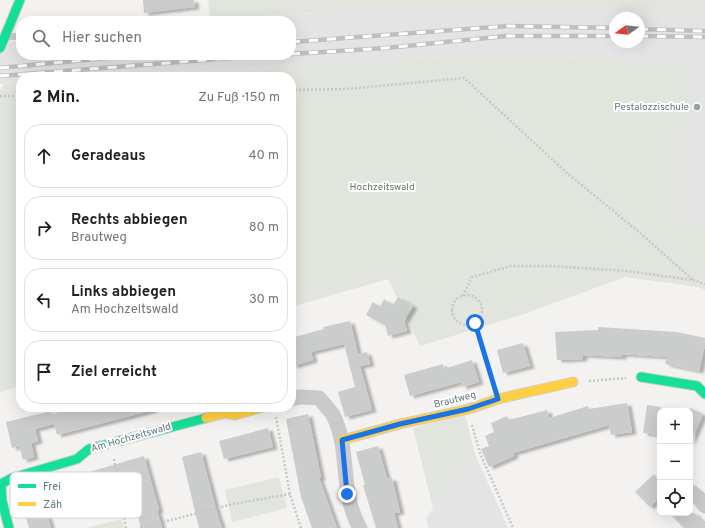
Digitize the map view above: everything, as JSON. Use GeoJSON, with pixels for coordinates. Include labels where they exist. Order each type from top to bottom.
{"type":"FeatureCollection","features":[{"type":"Feature","properties":{"kind":"street"},"geometry":{"type":"LineString","coordinates":[[0,48],[20,0]]}},
{"type":"Feature","properties":{"kind":"street"},"geometry":{"type":"LineString","coordinates":[[640,377],[697,386],[705,394]]}},
{"type":"Feature","properties":{"kind":"street","name":"Brautweg"},"geometry":{"type":"LineString","coordinates":[[342,440],[400,424],[468,409],[498,399],[573,382]]}},
{"type":"Feature","properties":{"kind":"street"},"geometry":{"type":"LineString","coordinates":[[296,398],[300,397],[319,398],[332,414],[342,440],[347,494],[355,519],[360,528]]}},
{"type":"Feature","properties":{"kind":"street","name":"Am Hochzeitswald"},"geometry":{"type":"LineString","coordinates":[[33,472],[77,459],[90,449],[225,413],[235,414],[243,412]]}},
{"type":"Feature","properties":{"kind":"street","name":"Am Hochzeitswald"},"geometry":{"type":"LineString","coordinates":[[9,528],[2,501],[1,484],[10,479]]}},
{"type":"Feature","properties":{"kind":"lane"},"geometry":{"type":"LineString","coordinates":[[5,38],[16,37]]}},
{"type":"Feature","properties":{"kind":"path"},"geometry":{"type":"LineString","coordinates":[[296,90],[347,89],[464,78],[567,173],[693,280]]}},
{"type":"Feature","properties":{"kind":"path"},"geometry":{"type":"LineString","coordinates":[[0,96],[16,96]]}},
{"type":"Feature","properties":{"kind":"path"},"geometry":{"type":"LineString","coordinates":[[463,296],[473,296],[480,302],[482,312],[480,317],[475,323],[470,325],[460,324],[453,316],[453,307],[455,302],[463,296],[472,277],[511,266],[551,266],[627,271],[693,280],[705,284]]}},
{"type":"Feature","properties":{"kind":"path"},"geometry":{"type":"LineString","coordinates":[[475,323],[498,399]]}},
{"type":"Feature","properties":{"kind":"path"},"geometry":{"type":"LineString","coordinates":[[573,382],[640,377]]}},
{"type":"Feature","properties":{"kind":"path"},"geometry":{"type":"LineString","coordinates":[[468,409],[480,453],[513,528]]}},
{"type":"Feature","properties":{"kind":"path"},"geometry":{"type":"LineString","coordinates":[[275,414],[290,494],[301,528]]}},
{"type":"Feature","properties":{"kind":"path"},"geometry":{"type":"LineString","coordinates":[[112,443],[117,472]]}},
{"type":"Feature","properties":{"kind":"path"},"geometry":{"type":"LineString","coordinates":[[140,528],[233,504],[290,494]]}},
{"type":"Feature","properties":{"kind":"path"},"geometry":{"type":"LineString","coordinates":[[124,518],[126,528]]}},
{"type":"Feature","properties":{"kind":"shaded area"},"geometry":{"type":"Polygon","coordinates":[[[703,0],[705,0],[705,223],[683,220],[689,64],[512,54],[199,72],[16,72],[16,83],[0,84],[0,43],[16,41],[16,60],[296,60],[296,16],[271,16],[366,10],[700,12],[703,0]]]}},
{"type":"Feature","properties":{"kind":"shaded area"},"geometry":{"type":"Polygon","coordinates":[[[475,454],[508,528],[429,528],[426,519],[475,454]]]}},
{"type":"Feature","properties":{"kind":"green space"},"geometry":{"type":"Polygon","coordinates":[[[208,0],[703,0],[700,12],[366,10],[262,16],[210,16],[208,0]]]}},
{"type":"Feature","properties":{"kind":"green space","name":"Hochzeitswald"},"geometry":{"type":"Polygon","coordinates":[[[512,54],[690,64],[683,219],[705,223],[705,290],[698,287],[625,277],[524,314],[420,346],[388,279],[296,306],[296,72],[199,72],[512,54]]]}},
{"type":"Feature","properties":{"kind":"green space"},"geometry":{"type":"Polygon","coordinates":[[[16,83],[16,387],[0,392],[0,90],[4,84],[16,83]]]}},
{"type":"Feature","properties":{"kind":"green space"},"geometry":{"type":"Polygon","coordinates":[[[465,414],[475,454],[433,508],[413,428],[465,414]]]}},
{"type":"Feature","properties":{"kind":"green space"},"geometry":{"type":"Polygon","coordinates":[[[279,477],[287,508],[232,522],[225,490],[279,477]]]}},
{"type":"Feature","properties":{"kind":"green space"},"geometry":{"type":"Polygon","coordinates":[[[122,519],[124,528],[86,528],[122,519]]]}},
{"type":"Feature","properties":{"kind":"building"},"geometry":{"type":"Polygon","coordinates":[[[143,0],[194,0],[195,7],[144,13],[143,0]]]}},
{"type":"Feature","properties":{"kind":"building"},"geometry":{"type":"Polygon","coordinates":[[[398,297],[413,306],[404,321],[407,331],[388,336],[385,325],[366,315],[373,302],[380,307],[384,299],[393,305],[398,297]]]}},
{"type":"Feature","properties":{"kind":"building"},"geometry":{"type":"Polygon","coordinates":[[[350,321],[358,354],[367,352],[370,364],[360,366],[372,410],[345,417],[338,392],[355,387],[344,344],[311,352],[313,360],[296,365],[296,337],[324,329],[323,327],[350,321]]]}},
{"type":"Feature","properties":{"kind":"building"},"geometry":{"type":"Polygon","coordinates":[[[598,327],[676,332],[705,338],[705,345],[699,371],[665,364],[667,357],[622,354],[622,357],[583,355],[583,359],[557,360],[555,332],[598,330],[598,327]]]}},
{"type":"Feature","properties":{"kind":"building"},"geometry":{"type":"Polygon","coordinates":[[[523,343],[530,366],[503,373],[497,350],[523,343]]]}},
{"type":"Feature","properties":{"kind":"building"},"geometry":{"type":"Polygon","coordinates":[[[472,360],[479,382],[462,387],[461,382],[410,396],[404,375],[443,364],[444,369],[472,360]]]}},
{"type":"Feature","properties":{"kind":"building"},"geometry":{"type":"Polygon","coordinates":[[[627,403],[632,432],[611,435],[609,425],[513,453],[514,456],[489,467],[481,449],[489,446],[485,436],[494,432],[491,423],[507,416],[509,420],[547,410],[549,418],[588,406],[589,409],[627,403]]]}},
{"type":"Feature","properties":{"kind":"building"},"geometry":{"type":"Polygon","coordinates":[[[647,405],[660,407],[657,408],[657,435],[643,433],[647,405]]]}},
{"type":"Feature","properties":{"kind":"building"},"geometry":{"type":"Polygon","coordinates":[[[693,409],[703,414],[693,436],[693,409]]]}},
{"type":"Feature","properties":{"kind":"building"},"geometry":{"type":"Polygon","coordinates":[[[47,412],[51,412],[52,414],[59,412],[145,412],[57,435],[54,424],[35,429],[38,441],[31,443],[34,457],[23,460],[19,446],[12,448],[6,422],[47,412]]]}},
{"type":"Feature","properties":{"kind":"building"},"geometry":{"type":"Polygon","coordinates":[[[308,414],[321,478],[319,478],[337,528],[312,528],[301,497],[286,419],[308,414]]]}},
{"type":"Feature","properties":{"kind":"building"},"geometry":{"type":"Polygon","coordinates":[[[268,428],[273,447],[224,459],[219,441],[268,428]]]}},
{"type":"Feature","properties":{"kind":"building"},"geometry":{"type":"Polygon","coordinates":[[[378,446],[387,479],[392,478],[400,512],[394,513],[398,528],[376,528],[363,485],[365,485],[356,452],[378,446]]]}},
{"type":"Feature","properties":{"kind":"building"},"geometry":{"type":"Polygon","coordinates":[[[201,452],[222,528],[199,528],[182,457],[201,452]]]}},
{"type":"Feature","properties":{"kind":"building"},"geometry":{"type":"Polygon","coordinates":[[[144,456],[159,510],[157,511],[162,528],[141,528],[138,518],[142,518],[142,472],[89,472],[144,456]]]}},
{"type":"Feature","properties":{"kind":"building"},"geometry":{"type":"Polygon","coordinates":[[[654,474],[657,478],[657,500],[650,507],[635,492],[654,474]]]}},
{"type":"Feature","properties":{"kind":"building"},"geometry":{"type":"Polygon","coordinates":[[[694,513],[705,524],[705,528],[684,528],[672,516],[693,516],[694,513]]]}},
{"type":"Feature","properties":{"kind":"building"},"geometry":{"type":"Polygon","coordinates":[[[26,518],[48,518],[51,528],[29,528],[26,518]]]}},
{"type":"Feature","properties":{"kind":"railway"},"geometry":{"type":"LineString","coordinates":[[296,42],[508,26],[609,28]]}},
{"type":"Feature","properties":{"kind":"railway"},"geometry":{"type":"LineString","coordinates":[[645,29],[705,31]]}},
{"type":"Feature","properties":{"kind":"railway"},"geometry":{"type":"LineString","coordinates":[[296,54],[386,48],[506,36],[609,36]]}},
{"type":"Feature","properties":{"kind":"railway"},"geometry":{"type":"LineString","coordinates":[[645,36],[705,37]]}},
{"type":"Feature","properties":{"kind":"railway"},"geometry":{"type":"LineString","coordinates":[[0,68],[85,60]]}},
{"type":"Feature","properties":{"kind":"railway"},"geometry":{"type":"LineString","coordinates":[[51,72],[206,60]]}},
{"type":"Feature","properties":{"kind":"railway"},"geometry":{"type":"LineString","coordinates":[[0,76],[16,75]]}},
{"type":"Feature","properties":{"kind":"traffic: fast"},"geometry":{"type":"LineString","coordinates":[[0,48],[20,0]]}},
{"type":"Feature","properties":{"kind":"traffic: fast"},"geometry":{"type":"LineString","coordinates":[[641,377],[697,386],[705,394]]}},
{"type":"Feature","properties":{"kind":"traffic: fast"},"geometry":{"type":"LineString","coordinates":[[33,472],[77,459],[89,449],[206,418]]}},
{"type":"Feature","properties":{"kind":"traffic: fast"},"geometry":{"type":"LineString","coordinates":[[9,528],[2,501],[1,484],[10,479]]}},
{"type":"Feature","properties":{"kind":"traffic: slow"},"geometry":{"type":"LineString","coordinates":[[342,440],[400,424],[469,409],[498,399],[573,382]]}},
{"type":"Feature","properties":{"kind":"traffic: slow"},"geometry":{"type":"LineString","coordinates":[[206,418],[225,413],[235,415],[246,412]]}},
{"type":"Feature","properties":{"kind":"place","name":"Pestalozzischule"},"geometry":{"type":"Point","coordinates":[697,107]}},
{"type":"Feature","properties":{"kind":"route"},"geometry":{"type":"LineString","coordinates":[[347,494],[342,440],[400,424],[468,409],[498,399],[475,323]]}}]}
